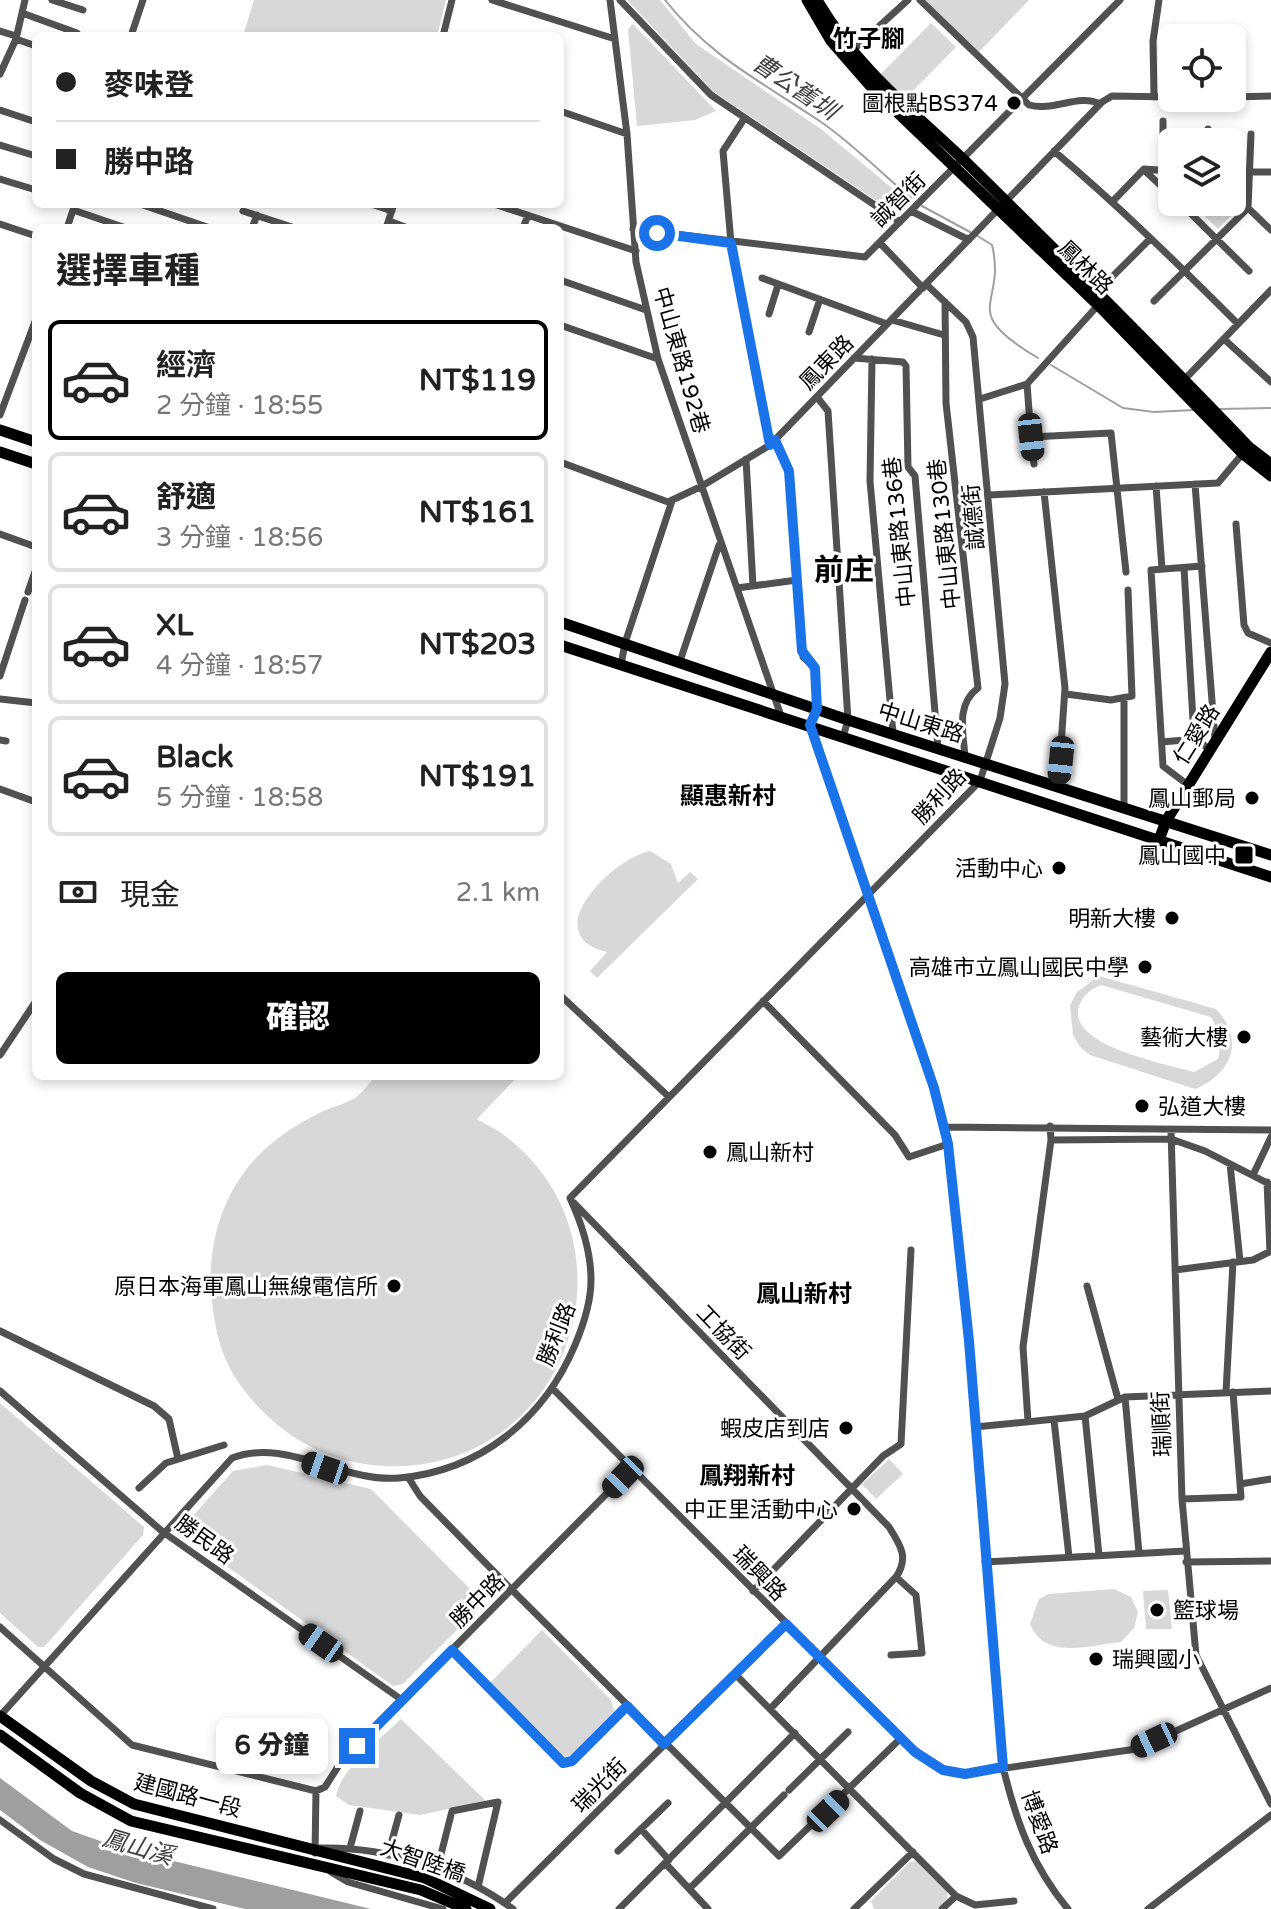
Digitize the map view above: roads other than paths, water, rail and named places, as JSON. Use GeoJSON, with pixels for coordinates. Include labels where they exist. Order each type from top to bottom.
{"type":"FeatureCollection","features":[{"type":"Feature","properties":{"kind":"main road"},"geometry":{"type":"LineString","coordinates":[[807,0],[848,55]]}},
{"type":"Feature","properties":{"kind":"main road"},"geometry":{"type":"LineString","coordinates":[[817,0],[848,55]]}},
{"type":"Feature","properties":{"kind":"main road","name":"鳳林路"},"geometry":{"type":"LineString","coordinates":[[848,55],[875,85],[1097,299],[1271,476]]}},
{"type":"Feature","properties":{"kind":"main road"},"geometry":{"type":"LineString","coordinates":[[0,430],[32,441]]}},
{"type":"Feature","properties":{"kind":"main road","name":"鳳林路"},"geometry":{"type":"LineString","coordinates":[[1246,450],[1271,464]]}},
{"type":"Feature","properties":{"kind":"main road"},"geometry":{"type":"LineString","coordinates":[[0,452],[32,463]]}},
{"type":"Feature","properties":{"kind":"main road","name":"中山東路"},"geometry":{"type":"LineString","coordinates":[[564,623],[848,720],[1271,855]]}},
{"type":"Feature","properties":{"kind":"main road","name":"中山東路"},"geometry":{"type":"LineString","coordinates":[[564,646],[1271,877]]}},
{"type":"Feature","properties":{"kind":"main road","name":"仁愛路"},"geometry":{"type":"LineString","coordinates":[[1159,840],[1166,821],[1271,652]]}},
{"type":"Feature","properties":{"kind":"main road","name":"建國路一段"},"geometry":{"type":"LineString","coordinates":[[0,1716],[91,1781],[134,1804],[315,1848],[346,1851]]}},
{"type":"Feature","properties":{"kind":"main road","name":"建國路一段"},"geometry":{"type":"LineString","coordinates":[[0,1735],[80,1793],[131,1821],[338,1868]]}},
{"type":"Feature","properties":{"kind":"main road","name":"大智陸橋"},"geometry":{"type":"LineString","coordinates":[[346,1851],[425,1878],[490,1909]]}},
{"type":"Feature","properties":{"kind":"main road","name":"大智陸橋"},"geometry":{"type":"LineString","coordinates":[[338,1868],[421,1890],[466,1909]]}},
{"type":"Feature","properties":{"kind":"street"},"geometry":{"type":"LineString","coordinates":[[0,74],[16,38],[25,0]]}},
{"type":"Feature","properties":{"kind":"street"},"geometry":{"type":"LineString","coordinates":[[52,0],[83,10]]}},
{"type":"Feature","properties":{"kind":"street"},"geometry":{"type":"LineString","coordinates":[[132,32],[143,0]]}},
{"type":"Feature","properties":{"kind":"street"},"geometry":{"type":"LineString","coordinates":[[444,32],[452,0]]}},
{"type":"Feature","properties":{"kind":"street"},"geometry":{"type":"LineString","coordinates":[[492,0],[615,39]]}},
{"type":"Feature","properties":{"kind":"street","name":"中山東路192巷"},"geometry":{"type":"LineString","coordinates":[[610,0],[627,134],[633,229],[646,310],[658,359],[719,544],[781,716]]}},
{"type":"Feature","properties":{"kind":"street"},"geometry":{"type":"LineString","coordinates":[[620,0],[711,95],[900,222]]}},
{"type":"Feature","properties":{"kind":"street"},"geometry":{"type":"LineString","coordinates":[[848,55],[908,0]]}},
{"type":"Feature","properties":{"kind":"street"},"geometry":{"type":"LineString","coordinates":[[920,0],[1023,101],[1037,107],[1088,100],[1100,104]]}},
{"type":"Feature","properties":{"kind":"street","name":"誠智街"},"geometry":{"type":"LineString","coordinates":[[633,229],[857,259],[865,257],[1120,0]]}},
{"type":"Feature","properties":{"kind":"street"},"geometry":{"type":"LineString","coordinates":[[1154,97],[1153,41],[1159,0]]}},
{"type":"Feature","properties":{"kind":"street"},"geometry":{"type":"LineString","coordinates":[[22,13],[74,32]]}},
{"type":"Feature","properties":{"kind":"street"},"geometry":{"type":"LineString","coordinates":[[0,31],[32,44]]}},
{"type":"Feature","properties":{"kind":"street"},"geometry":{"type":"LineString","coordinates":[[1002,205],[1100,104],[1112,96],[1158,97]]}},
{"type":"Feature","properties":{"kind":"street"},"geometry":{"type":"LineString","coordinates":[[1246,97],[1271,96]]}},
{"type":"Feature","properties":{"kind":"street"},"geometry":{"type":"LineString","coordinates":[[0,110],[32,121]]}},
{"type":"Feature","properties":{"kind":"street"},"geometry":{"type":"LineString","coordinates":[[564,112],[627,134]]}},
{"type":"Feature","properties":{"kind":"street"},"geometry":{"type":"LineString","coordinates":[[744,119],[723,151],[731,243],[772,443],[789,471],[802,651],[815,668],[817,709],[810,725]]}},
{"type":"Feature","properties":{"kind":"street"},"geometry":{"type":"LineString","coordinates":[[1163,121],[1164,128]]}},
{"type":"Feature","properties":{"kind":"street"},"geometry":{"type":"LineString","coordinates":[[1154,301],[1248,208],[1251,134]]}},
{"type":"Feature","properties":{"kind":"street"},"geometry":{"type":"LineString","coordinates":[[0,145],[32,155]]}},
{"type":"Feature","properties":{"kind":"street"},"geometry":{"type":"LineString","coordinates":[[1054,151],[1113,201],[1149,240],[1238,324]]}},
{"type":"Feature","properties":{"kind":"street"},"geometry":{"type":"LineString","coordinates":[[1113,201],[1144,169]]}},
{"type":"Feature","properties":{"kind":"street"},"geometry":{"type":"LineString","coordinates":[[1144,169],[1158,170]]}},
{"type":"Feature","properties":{"kind":"street"},"geometry":{"type":"LineString","coordinates":[[1144,169],[1158,182]]}},
{"type":"Feature","properties":{"kind":"street"},"geometry":{"type":"LineString","coordinates":[[1249,172],[1271,172]]}},
{"type":"Feature","properties":{"kind":"street"},"geometry":{"type":"LineString","coordinates":[[0,179],[32,189]]}},
{"type":"Feature","properties":{"kind":"street","name":"鳳東路"},"geometry":{"type":"LineString","coordinates":[[672,501],[772,443],[1002,205]]}},
{"type":"Feature","properties":{"kind":"street"},"geometry":{"type":"LineString","coordinates":[[76,208],[116,224]]}},
{"type":"Feature","properties":{"kind":"street"},"geometry":{"type":"LineString","coordinates":[[152,208],[198,224]]}},
{"type":"Feature","properties":{"kind":"street"},"geometry":{"type":"LineString","coordinates":[[506,208],[549,224]]}},
{"type":"Feature","properties":{"kind":"street"},"geometry":{"type":"LineString","coordinates":[[1248,208],[1271,230]]}},
{"type":"Feature","properties":{"kind":"street"},"geometry":{"type":"LineString","coordinates":[[243,211],[283,224]]}},
{"type":"Feature","properties":{"kind":"street"},"geometry":{"type":"LineString","coordinates":[[911,211],[969,240]]}},
{"type":"Feature","properties":{"kind":"street"},"geometry":{"type":"LineString","coordinates":[[254,224],[257,215]]}},
{"type":"Feature","properties":{"kind":"street"},"geometry":{"type":"LineString","coordinates":[[525,224],[528,215]]}},
{"type":"Feature","properties":{"kind":"street"},"geometry":{"type":"LineString","coordinates":[[1194,216],[1249,271]]}},
{"type":"Feature","properties":{"kind":"street"},"geometry":{"type":"LineString","coordinates":[[1257,217],[1271,217]]}},
{"type":"Feature","properties":{"kind":"street"},"geometry":{"type":"LineString","coordinates":[[0,224],[32,235]]}},
{"type":"Feature","properties":{"kind":"street"},"geometry":{"type":"LineString","coordinates":[[564,229],[636,251]]}},
{"type":"Feature","properties":{"kind":"street"},"geometry":{"type":"LineString","coordinates":[[980,399],[1027,384],[1149,240]]}},
{"type":"Feature","properties":{"kind":"street","name":"誠德街"},"geometry":{"type":"LineString","coordinates":[[880,243],[972,330],[1005,684],[1004,703],[986,763]]}},
{"type":"Feature","properties":{"kind":"street"},"geometry":{"type":"LineString","coordinates":[[762,278],[890,322],[944,335]]}},
{"type":"Feature","properties":{"kind":"street"},"geometry":{"type":"LineString","coordinates":[[564,281],[646,310]]}},
{"type":"Feature","properties":{"kind":"street"},"geometry":{"type":"LineString","coordinates":[[769,314],[778,285]]}},
{"type":"Feature","properties":{"kind":"street"},"geometry":{"type":"LineString","coordinates":[[1181,383],[1271,290]]}},
{"type":"Feature","properties":{"kind":"street"},"geometry":{"type":"LineString","coordinates":[[809,332],[820,299]]}},
{"type":"Feature","properties":{"kind":"street","name":"中山東路130巷"},"geometry":{"type":"LineString","coordinates":[[945,302],[946,403],[978,688],[966,699],[962,716],[965,756]]}},
{"type":"Feature","properties":{"kind":"street"},"geometry":{"type":"LineString","coordinates":[[564,326],[658,359]]}},
{"type":"Feature","properties":{"kind":"street"},"geometry":{"type":"LineString","coordinates":[[0,415],[32,330]]}},
{"type":"Feature","properties":{"kind":"street"},"geometry":{"type":"LineString","coordinates":[[1225,340],[1271,382]]}},
{"type":"Feature","properties":{"kind":"street","name":"中山東路136巷"},"geometry":{"type":"LineString","coordinates":[[854,358],[903,362],[906,366],[908,467],[915,476],[938,748]]}},
{"type":"Feature","properties":{"kind":"street"},"geometry":{"type":"LineString","coordinates":[[872,359],[870,481],[893,733]]}},
{"type":"Feature","properties":{"kind":"street"},"geometry":{"type":"LineString","coordinates":[[1027,384],[1034,464]]}},
{"type":"Feature","properties":{"kind":"street"},"geometry":{"type":"LineString","coordinates":[[817,397],[828,411],[848,720],[843,737]]}},
{"type":"Feature","properties":{"kind":"street"},"geometry":{"type":"LineString","coordinates":[[1031,437],[1111,433],[1126,572]]}},
{"type":"Feature","properties":{"kind":"street"},"geometry":{"type":"LineString","coordinates":[[989,495],[1218,483],[1246,450]]}},
{"type":"Feature","properties":{"kind":"street"},"geometry":{"type":"LineString","coordinates":[[746,459],[753,586]]}},
{"type":"Feature","properties":{"kind":"street"},"geometry":{"type":"LineString","coordinates":[[564,463],[672,501],[625,643],[621,665]]}},
{"type":"Feature","properties":{"kind":"street"},"geometry":{"type":"LineString","coordinates":[[1162,742],[1195,739],[1212,746],[1195,484]]}},
{"type":"Feature","properties":{"kind":"street"},"geometry":{"type":"LineString","coordinates":[[1156,486],[1162,569]]}},
{"type":"Feature","properties":{"kind":"street"},"geometry":{"type":"LineString","coordinates":[[1044,492],[1066,694],[1058,788]]}},
{"type":"Feature","properties":{"kind":"street"},"geometry":{"type":"LineString","coordinates":[[1236,524],[1244,625],[1248,633],[1271,643]]}},
{"type":"Feature","properties":{"kind":"street"},"geometry":{"type":"LineString","coordinates":[[0,534],[32,546]]}},
{"type":"Feature","properties":{"kind":"street"},"geometry":{"type":"LineString","coordinates":[[680,661],[719,544]]}},
{"type":"Feature","properties":{"kind":"street"},"geometry":{"type":"LineString","coordinates":[[1188,785],[1164,769],[1151,570],[1202,566]]}},
{"type":"Feature","properties":{"kind":"street"},"geometry":{"type":"LineString","coordinates":[[1184,568],[1195,739]]}},
{"type":"Feature","properties":{"kind":"street"},"geometry":{"type":"LineString","coordinates":[[737,588],[797,580]]}},
{"type":"Feature","properties":{"kind":"street"},"geometry":{"type":"LineString","coordinates":[[0,676],[32,581]]}},
{"type":"Feature","properties":{"kind":"street"},"geometry":{"type":"LineString","coordinates":[[1066,694],[1124,699],[1133,691],[1128,590]]}},
{"type":"Feature","properties":{"kind":"street"},"geometry":{"type":"LineString","coordinates":[[0,699],[32,703]]}},
{"type":"Feature","properties":{"kind":"street"},"geometry":{"type":"LineString","coordinates":[[1124,699],[1124,809]]}},
{"type":"Feature","properties":{"kind":"street","name":"博愛路"},"geometry":{"type":"LineString","coordinates":[[810,725],[934,1088],[948,1144],[1003,1767],[1020,1830],[1032,1858],[1068,1909]]}},
{"type":"Feature","properties":{"kind":"street","name":"勝利路"},"geometry":{"type":"LineString","coordinates":[[0,1716],[219,1468],[242,1454],[278,1453],[363,1476],[408,1477],[448,1468],[493,1447],[525,1421],[552,1388],[580,1333],[591,1282],[583,1228],[570,1198],[980,781],[986,763]]}},
{"type":"Feature","properties":{"kind":"street"},"geometry":{"type":"LineString","coordinates":[[0,789],[32,801]]}},
{"type":"Feature","properties":{"kind":"street"},"geometry":{"type":"LineString","coordinates":[[564,999],[669,1097]]}},
{"type":"Feature","properties":{"kind":"street"},"geometry":{"type":"LineString","coordinates":[[763,1001],[895,1135],[909,1157],[948,1144]]}},
{"type":"Feature","properties":{"kind":"street"},"geometry":{"type":"LineString","coordinates":[[0,1055],[32,1007]]}},
{"type":"Feature","properties":{"kind":"street"},"geometry":{"type":"LineString","coordinates":[[944,1127],[1050,1126],[1171,1135],[1269,1183],[1271,1251],[1253,1260],[1175,1270]]}},
{"type":"Feature","properties":{"kind":"street"},"geometry":{"type":"LineString","coordinates":[[1028,1421],[1023,1347],[1051,1140],[1050,1126]]}},
{"type":"Feature","properties":{"kind":"street"},"geometry":{"type":"LineString","coordinates":[[1051,1140],[1271,1130]]}},
{"type":"Feature","properties":{"kind":"street","name":"瑞順街"},"geometry":{"type":"LineString","coordinates":[[1171,1135],[1182,1499],[1196,1655],[1271,1804]]}},
{"type":"Feature","properties":{"kind":"street"},"geometry":{"type":"LineString","coordinates":[[1253,1175],[1271,1137]]}},
{"type":"Feature","properties":{"kind":"street"},"geometry":{"type":"LineString","coordinates":[[1182,1499],[1241,1497],[1230,1392],[1236,1261],[1230,1164]]}},
{"type":"Feature","properties":{"kind":"street","name":"工協街"},"geometry":{"type":"LineString","coordinates":[[570,1198],[889,1527],[902,1548],[904,1566],[896,1577]]}},
{"type":"Feature","properties":{"kind":"street"},"geometry":{"type":"LineString","coordinates":[[753,1591],[883,1456],[901,1444],[911,1250]]}},
{"type":"Feature","properties":{"kind":"street"},"geometry":{"type":"LineString","coordinates":[[1087,1286],[1122,1398],[1139,1553]]}},
{"type":"Feature","properties":{"kind":"street"},"geometry":{"type":"LineString","coordinates":[[0,1331],[154,1406],[169,1419],[178,1459]]}},
{"type":"Feature","properties":{"kind":"street","name":"瑞興路"},"geometry":{"type":"LineString","coordinates":[[552,1388],[901,1738],[943,1770],[965,1774],[1136,1749],[1271,1688]]}},
{"type":"Feature","properties":{"kind":"street","name":"勝民路"},"geometry":{"type":"LineString","coordinates":[[0,1391],[163,1532],[402,1700]]}},
{"type":"Feature","properties":{"kind":"street"},"geometry":{"type":"LineString","coordinates":[[975,1427],[1085,1416],[1122,1398],[1271,1391]]}},
{"type":"Feature","properties":{"kind":"street"},"geometry":{"type":"LineString","coordinates":[[1085,1416],[1099,1555]]}},
{"type":"Feature","properties":{"kind":"street"},"geometry":{"type":"LineString","coordinates":[[1054,1420],[1069,1557]]}},
{"type":"Feature","properties":{"kind":"street"},"geometry":{"type":"LineString","coordinates":[[139,1488],[166,1463],[224,1445]]}},
{"type":"Feature","properties":{"kind":"street","name":"勝中路"},"geometry":{"type":"LineString","coordinates":[[316,1791],[325,1787],[339,1765],[631,1469]]}},
{"type":"Feature","properties":{"kind":"street"},"geometry":{"type":"LineString","coordinates":[[408,1477],[420,1496],[512,1590],[779,1856],[901,1738]]}},
{"type":"Feature","properties":{"kind":"street"},"geometry":{"type":"LineString","coordinates":[[1240,1484],[1271,1479]]}},
{"type":"Feature","properties":{"kind":"street"},"geometry":{"type":"LineString","coordinates":[[985,1562],[1185,1551]]}},
{"type":"Feature","properties":{"kind":"street"},"geometry":{"type":"LineString","coordinates":[[1186,1562],[1271,1561]]}},
{"type":"Feature","properties":{"kind":"street"},"geometry":{"type":"LineString","coordinates":[[770,1709],[896,1577],[916,1595],[922,1653],[891,1655]]}},
{"type":"Feature","properties":{"kind":"street","name":"瑞光街"},"geometry":{"type":"LineString","coordinates":[[505,1903],[786,1624]]}},
{"type":"Feature","properties":{"kind":"street"},"geometry":{"type":"LineString","coordinates":[[0,1627],[132,1745],[316,1791],[315,1863],[348,1882],[443,1909]]}},
{"type":"Feature","properties":{"kind":"street"},"geometry":{"type":"LineString","coordinates":[[452,1650],[563,1763],[572,1761],[627,1706]]}},
{"type":"Feature","properties":{"kind":"street"},"geometry":{"type":"LineString","coordinates":[[736,1675],[956,1896],[975,1907],[1014,1901]]}},
{"type":"Feature","properties":{"kind":"street"},"geometry":{"type":"LineString","coordinates":[[690,1888],[848,1732]]}},
{"type":"Feature","properties":{"kind":"street"},"geometry":{"type":"LineString","coordinates":[[619,1909],[795,1733]]}},
{"type":"Feature","properties":{"kind":"street"},"geometry":{"type":"LineString","coordinates":[[437,1870],[452,1811],[498,1802],[478,1887]]}},
{"type":"Feature","properties":{"kind":"street"},"geometry":{"type":"LineString","coordinates":[[618,1851],[668,1803]]}},
{"type":"Feature","properties":{"kind":"street"},"geometry":{"type":"LineString","coordinates":[[360,1811],[346,1851],[388,1855],[437,1870],[478,1887],[513,1909]]}},
{"type":"Feature","properties":{"kind":"street"},"geometry":{"type":"LineString","coordinates":[[388,1855],[399,1815]]}},
{"type":"Feature","properties":{"kind":"street"},"geometry":{"type":"LineString","coordinates":[[1148,1909],[1271,1815]]}},
{"type":"Feature","properties":{"kind":"street"},"geometry":{"type":"LineString","coordinates":[[0,1820],[54,1859],[84,1874],[213,1909]]}},
{"type":"Feature","properties":{"kind":"street"},"geometry":{"type":"LineString","coordinates":[[641,1829],[708,1909]]}},
{"type":"Feature","properties":{"kind":"street"},"geometry":{"type":"LineString","coordinates":[[854,1909],[913,1852]]}},
{"type":"Feature","properties":{"kind":"street"},"geometry":{"type":"LineString","coordinates":[[942,1909],[956,1896]]}},
{"type":"Feature","properties":{"kind":"street"},"geometry":{"type":"LineString","coordinates":[[862,1901],[871,1909]]}},
{"type":"Feature","properties":{"kind":"waterway","name":"曹公舊圳"},"geometry":{"type":"LineString","coordinates":[[665,0],[719,53],[833,131],[911,198]]}},
{"type":"Feature","properties":{"kind":"waterway","name":"曹公舊圳"},"geometry":{"type":"LineString","coordinates":[[922,206],[970,232]]}},
{"type":"Feature","properties":{"kind":"waterway","name":"曹公舊圳"},"geometry":{"type":"LineString","coordinates":[[976,235],[992,245],[995,266],[991,317],[1013,342],[1038,358]]}},
{"type":"Feature","properties":{"kind":"waterway","name":"曹公舊圳"},"geometry":{"type":"LineString","coordinates":[[1051,365],[1123,408],[1154,412],[1194,410]]}},
{"type":"Feature","properties":{"kind":"waterway","name":"曹公舊圳"},"geometry":{"type":"LineString","coordinates":[[1220,409],[1271,408]]}},
{"type":"Feature","properties":{"kind":"place","name":"圖根點BS374"},"geometry":{"type":"Point","coordinates":[1014,103]}},
{"type":"Feature","properties":{"kind":"place","name":"鳳山郵局"},"geometry":{"type":"Point","coordinates":[1252,798]}},
{"type":"Feature","properties":{"kind":"place","name":"鳳山國中"},"geometry":{"type":"Point","coordinates":[1244,855]}},
{"type":"Feature","properties":{"kind":"place","name":"活動中心"},"geometry":{"type":"Point","coordinates":[1059,868]}},
{"type":"Feature","properties":{"kind":"place","name":"明新大樓"},"geometry":{"type":"Point","coordinates":[1172,918]}},
{"type":"Feature","properties":{"kind":"place","name":"高雄市立鳳山國民中學"},"geometry":{"type":"Point","coordinates":[1145,967]}},
{"type":"Feature","properties":{"kind":"place","name":"藝術大樓"},"geometry":{"type":"Point","coordinates":[1244,1037]}},
{"type":"Feature","properties":{"kind":"place","name":"弘道大樓"},"geometry":{"type":"Point","coordinates":[1142,1106]}},
{"type":"Feature","properties":{"kind":"place","name":"鳳山新村"},"geometry":{"type":"Point","coordinates":[710,1152]}},
{"type":"Feature","properties":{"kind":"place","name":"原日本海軍鳳山無線電信所"},"geometry":{"type":"Point","coordinates":[394,1286]}},
{"type":"Feature","properties":{"kind":"place","name":"蝦皮店到店"},"geometry":{"type":"Point","coordinates":[846,1428]}},
{"type":"Feature","properties":{"kind":"place","name":"中正里活動中心"},"geometry":{"type":"Point","coordinates":[854,1509]}},
{"type":"Feature","properties":{"kind":"place","name":"籃球場"},"geometry":{"type":"Point","coordinates":[1157,1610]}},
{"type":"Feature","properties":{"kind":"place","name":"瑞興國小"},"geometry":{"type":"Point","coordinates":[1096,1659]}},
{"type":"Feature","properties":{"kind":"district","name":"竹子腳"},"geometry":{"type":"Point","coordinates":[869,39]}},
{"type":"Feature","properties":{"kind":"district","name":"前庄"},"geometry":{"type":"Point","coordinates":[844,570]}},
{"type":"Feature","properties":{"kind":"district","name":"顯惠新村"},"geometry":{"type":"Point","coordinates":[728,796]}},
{"type":"Feature","properties":{"kind":"district","name":"鳳山新村"},"geometry":{"type":"Point","coordinates":[804,1294]}},
{"type":"Feature","properties":{"kind":"district","name":"鳳翔新村"},"geometry":{"type":"Point","coordinates":[747,1476]}},
{"type":"Feature","properties":{"kind":"water label","name":"鳳山溪"},"geometry":{"type":"Point","coordinates":[138,1847]}}]}
